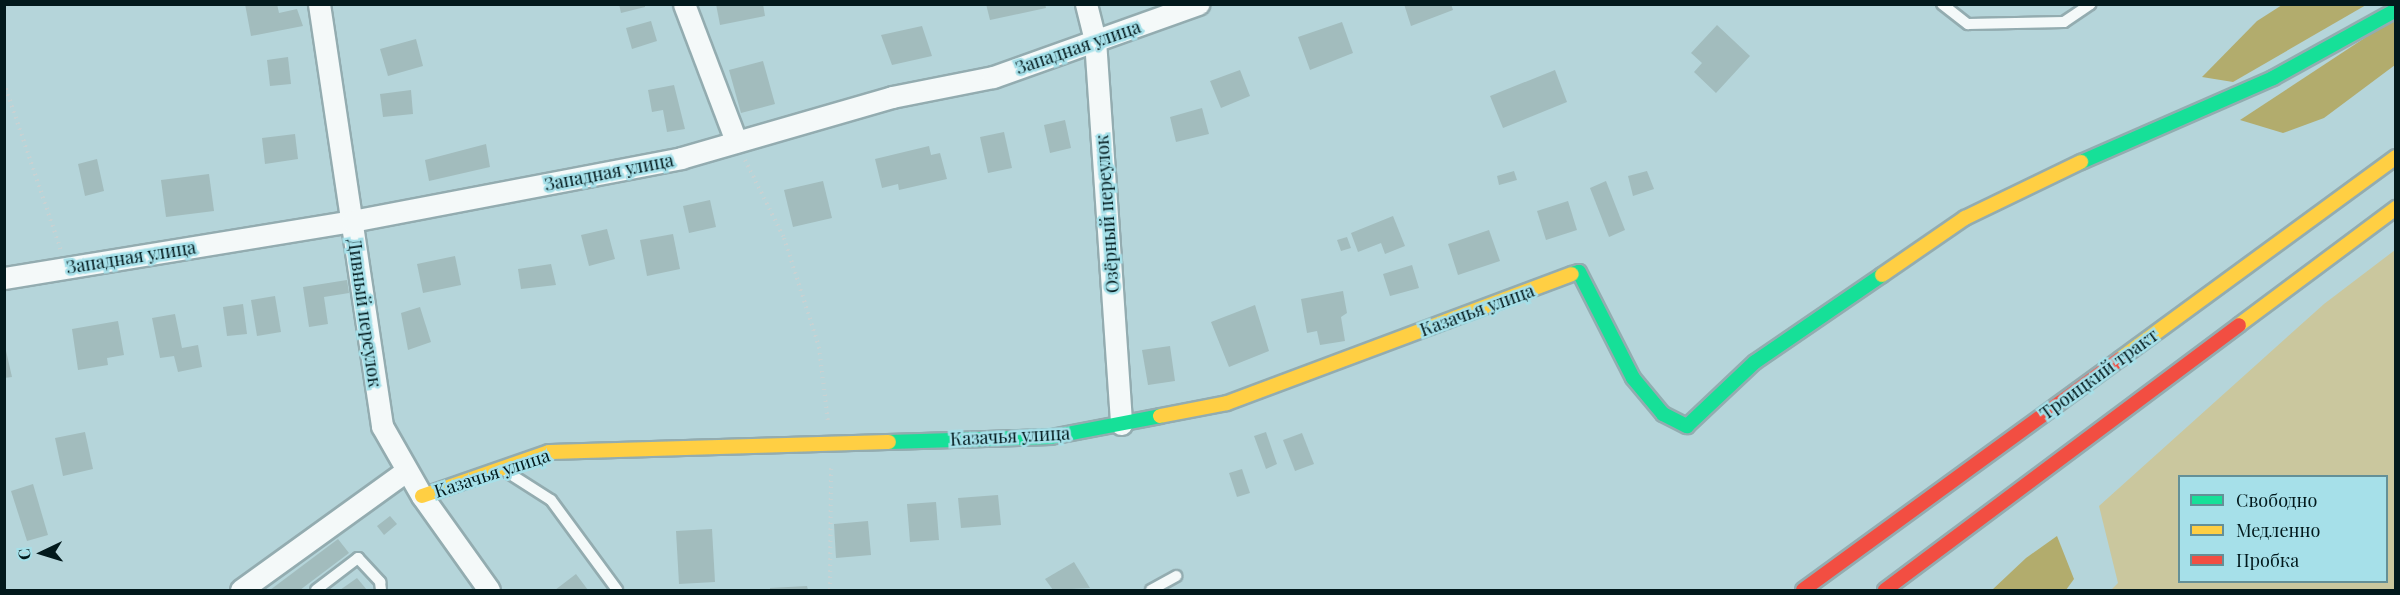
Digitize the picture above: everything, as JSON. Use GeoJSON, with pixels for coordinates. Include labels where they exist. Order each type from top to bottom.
{"type":"FeatureCollection","features":[{"type":"Feature","properties":{"kind":"street","name":"Дивный переулок"},"geometry":{"type":"LineString","coordinates":[[319,4],[382,426],[422,496],[489,591]]}},
{"type":"Feature","properties":{"kind":"street"},"geometry":{"type":"LineString","coordinates":[[684,4],[735,141]]}},
{"type":"Feature","properties":{"kind":"street","name":"Озёрный переулок"},"geometry":{"type":"LineString","coordinates":[[1086,4],[1095,40],[1121,424]]}},
{"type":"Feature","properties":{"kind":"street","name":"Западная улица"},"geometry":{"type":"LineString","coordinates":[[4,278],[351,221],[681,158],[892,97],[993,77],[1198,4]]}},
{"type":"Feature","properties":{"kind":"street","name":"Казачья улица"},"geometry":{"type":"LineString","coordinates":[[422,496],[500,467],[549,452],[1051,437],[1121,424],[1227,403],[1579,272],[1633,378],[1663,414],[1687,426],[1722,389],[1755,362],[1965,218],[2117,145],[2273,78],[2396,10]]}},
{"type":"Feature","properties":{"kind":"street","name":"Троицкий тракт"},"geometry":{"type":"LineString","coordinates":[[1803,591],[2396,157]]}},
{"type":"Feature","properties":{"kind":"street"},"geometry":{"type":"LineString","coordinates":[[1885,591],[2396,208]]}},
{"type":"Feature","properties":{"kind":"street"},"geometry":{"type":"LineString","coordinates":[[241,591],[406,471]]}},
{"type":"Feature","properties":{"kind":"lane"},"geometry":{"type":"LineString","coordinates":[[1942,4],[1968,24],[2064,22],[2091,4]]}},
{"type":"Feature","properties":{"kind":"lane"},"geometry":{"type":"LineString","coordinates":[[500,467],[551,500],[618,591]]}},
{"type":"Feature","properties":{"kind":"lane"},"geometry":{"type":"LineString","coordinates":[[316,591],[358,558],[380,582],[381,591]]}},
{"type":"Feature","properties":{"kind":"lane"},"geometry":{"type":"LineString","coordinates":[[1151,591],[1176,576]]}},
{"type":"Feature","properties":{"kind":"path"},"geometry":{"type":"LineString","coordinates":[[4,83],[67,268]]}},
{"type":"Feature","properties":{"kind":"path"},"geometry":{"type":"LineString","coordinates":[[735,141],[784,238],[816,336],[831,443],[830,591]]}},
{"type":"Feature","properties":{"kind":"shaded area"},"geometry":{"type":"Polygon","coordinates":[[[2282,5],[2366,5],[2233,82],[2202,77],[2257,21],[2282,5]]]}},
{"type":"Feature","properties":{"kind":"shaded area"},"geometry":{"type":"Polygon","coordinates":[[[2395,18],[2395,65],[2324,118],[2283,133],[2240,120],[2395,18]]]}},
{"type":"Feature","properties":{"kind":"shaded area"},"geometry":{"type":"Polygon","coordinates":[[[2395,250],[2395,590],[2111,590],[2118,583],[2099,506],[2324,304],[2395,250]]]}},
{"type":"Feature","properties":{"kind":"shaded area"},"geometry":{"type":"Polygon","coordinates":[[[2057,536],[2074,579],[2066,590],[1992,590],[2026,558],[2057,536]]]}},
{"type":"Feature","properties":{"kind":"building"},"geometry":{"type":"Polygon","coordinates":[[[245,4],[277,4],[279,13],[297,9],[303,26],[251,36],[245,4]]]}},
{"type":"Feature","properties":{"kind":"building"},"geometry":{"type":"Polygon","coordinates":[[[619,4],[645,4],[645,7],[621,13],[619,4]]]}},
{"type":"Feature","properties":{"kind":"building"},"geometry":{"type":"Polygon","coordinates":[[[716,4],[763,4],[765,16],[720,25],[716,4]]]}},
{"type":"Feature","properties":{"kind":"building"},"geometry":{"type":"Polygon","coordinates":[[[986,4],[1045,4],[1046,8],[990,20],[986,4]]]}},
{"type":"Feature","properties":{"kind":"building"},"geometry":{"type":"Polygon","coordinates":[[[1404,4],[1451,4],[1453,10],[1411,26],[1404,4]]]}},
{"type":"Feature","properties":{"kind":"building"},"geometry":{"type":"Polygon","coordinates":[[[651,21],[657,41],[632,49],[626,28],[651,21]]]}},
{"type":"Feature","properties":{"kind":"building"},"geometry":{"type":"Polygon","coordinates":[[[1342,22],[1353,53],[1310,70],[1298,37],[1342,22]]]}},
{"type":"Feature","properties":{"kind":"building"},"geometry":{"type":"Polygon","coordinates":[[[1717,25],[1750,56],[1716,93],[1694,72],[1702,63],[1691,53],[1717,25]]]}},
{"type":"Feature","properties":{"kind":"building"},"geometry":{"type":"Polygon","coordinates":[[[922,26],[932,56],[892,65],[881,35],[922,26]]]}},
{"type":"Feature","properties":{"kind":"building"},"geometry":{"type":"Polygon","coordinates":[[[416,39],[423,66],[388,76],[380,49],[416,39]]]}},
{"type":"Feature","properties":{"kind":"building"},"geometry":{"type":"Polygon","coordinates":[[[288,57],[291,84],[270,86],[267,60],[288,57]]]}},
{"type":"Feature","properties":{"kind":"building"},"geometry":{"type":"Polygon","coordinates":[[[763,61],[775,104],[741,113],[729,70],[763,61]]]}},
{"type":"Feature","properties":{"kind":"building"},"geometry":{"type":"Polygon","coordinates":[[[1240,70],[1250,96],[1221,108],[1210,81],[1240,70]]]}},
{"type":"Feature","properties":{"kind":"building"},"geometry":{"type":"Polygon","coordinates":[[[1555,70],[1567,102],[1503,128],[1490,96],[1555,70]]]}},
{"type":"Feature","properties":{"kind":"building"},"geometry":{"type":"Polygon","coordinates":[[[674,85],[685,129],[667,132],[663,110],[652,112],[648,90],[674,85]]]}},
{"type":"Feature","properties":{"kind":"building"},"geometry":{"type":"Polygon","coordinates":[[[411,90],[413,114],[383,117],[380,94],[411,90]]]}},
{"type":"Feature","properties":{"kind":"building"},"geometry":{"type":"Polygon","coordinates":[[[1202,108],[1209,134],[1176,142],[1170,117],[1202,108]]]}},
{"type":"Feature","properties":{"kind":"building"},"geometry":{"type":"Polygon","coordinates":[[[1065,120],[1071,148],[1050,153],[1044,125],[1065,120]]]}},
{"type":"Feature","properties":{"kind":"building"},"geometry":{"type":"Polygon","coordinates":[[[1004,132],[1012,168],[988,173],[980,137],[1004,132]]]}},
{"type":"Feature","properties":{"kind":"building"},"geometry":{"type":"Polygon","coordinates":[[[295,134],[298,159],[265,164],[262,138],[295,134]]]}},
{"type":"Feature","properties":{"kind":"building"},"geometry":{"type":"Polygon","coordinates":[[[486,144],[490,167],[429,181],[425,160],[486,144]]]}},
{"type":"Feature","properties":{"kind":"building"},"geometry":{"type":"Polygon","coordinates":[[[929,146],[931,155],[940,153],[947,179],[899,190],[898,184],[882,188],[875,159],[929,146]]]}},
{"type":"Feature","properties":{"kind":"building"},"geometry":{"type":"Polygon","coordinates":[[[97,159],[104,191],[85,196],[78,164],[97,159]]]}},
{"type":"Feature","properties":{"kind":"building"},"geometry":{"type":"Polygon","coordinates":[[[1514,171],[1517,180],[1499,185],[1497,176],[1514,171]]]}},
{"type":"Feature","properties":{"kind":"building"},"geometry":{"type":"Polygon","coordinates":[[[1647,171],[1654,189],[1633,196],[1628,176],[1647,171]]]}},
{"type":"Feature","properties":{"kind":"building"},"geometry":{"type":"Polygon","coordinates":[[[209,174],[214,211],[166,217],[161,180],[209,174]]]}},
{"type":"Feature","properties":{"kind":"building"},"geometry":{"type":"Polygon","coordinates":[[[823,181],[832,218],[793,227],[784,190],[823,181]]]}},
{"type":"Feature","properties":{"kind":"building"},"geometry":{"type":"Polygon","coordinates":[[[1606,181],[1625,230],[1609,237],[1590,188],[1606,181]]]}},
{"type":"Feature","properties":{"kind":"building"},"geometry":{"type":"Polygon","coordinates":[[[710,200],[716,227],[689,233],[683,206],[710,200]]]}},
{"type":"Feature","properties":{"kind":"building"},"geometry":{"type":"Polygon","coordinates":[[[1568,201],[1577,230],[1546,240],[1537,211],[1568,201]]]}},
{"type":"Feature","properties":{"kind":"building"},"geometry":{"type":"Polygon","coordinates":[[[1393,216],[1405,246],[1385,254],[1381,243],[1358,252],[1351,233],[1393,216]]]}},
{"type":"Feature","properties":{"kind":"building"},"geometry":{"type":"Polygon","coordinates":[[[607,229],[615,259],[589,266],[581,235],[607,229]]]}},
{"type":"Feature","properties":{"kind":"building"},"geometry":{"type":"Polygon","coordinates":[[[1489,230],[1500,261],[1458,275],[1448,244],[1489,230]]]}},
{"type":"Feature","properties":{"kind":"building"},"geometry":{"type":"Polygon","coordinates":[[[673,234],[680,269],[647,276],[640,240],[673,234]]]}},
{"type":"Feature","properties":{"kind":"building"},"geometry":{"type":"Polygon","coordinates":[[[1347,237],[1351,248],[1341,251],[1337,240],[1347,237]]]}},
{"type":"Feature","properties":{"kind":"building"},"geometry":{"type":"Polygon","coordinates":[[[455,256],[461,285],[423,293],[417,264],[455,256]]]}},
{"type":"Feature","properties":{"kind":"building"},"geometry":{"type":"Polygon","coordinates":[[[551,264],[556,285],[521,289],[518,269],[551,264]]]}},
{"type":"Feature","properties":{"kind":"building"},"geometry":{"type":"Polygon","coordinates":[[[1412,265],[1419,288],[1390,296],[1383,274],[1412,265]]]}},
{"type":"Feature","properties":{"kind":"building"},"geometry":{"type":"Polygon","coordinates":[[[347,280],[349,293],[324,297],[328,324],[309,327],[303,287],[347,280]]]}},
{"type":"Feature","properties":{"kind":"building"},"geometry":{"type":"Polygon","coordinates":[[[1343,291],[1347,313],[1341,317],[1345,341],[1320,345],[1317,331],[1307,333],[1301,299],[1343,291]]]}},
{"type":"Feature","properties":{"kind":"building"},"geometry":{"type":"Polygon","coordinates":[[[275,296],[281,332],[257,336],[251,300],[275,296]]]}},
{"type":"Feature","properties":{"kind":"building"},"geometry":{"type":"Polygon","coordinates":[[[243,304],[247,334],[227,336],[223,307],[243,304]]]}},
{"type":"Feature","properties":{"kind":"building"},"geometry":{"type":"Polygon","coordinates":[[[1255,305],[1269,351],[1229,367],[1211,322],[1255,305]]]}},
{"type":"Feature","properties":{"kind":"building"},"geometry":{"type":"Polygon","coordinates":[[[420,307],[431,342],[408,350],[401,313],[420,307]]]}},
{"type":"Feature","properties":{"kind":"building"},"geometry":{"type":"Polygon","coordinates":[[[175,314],[182,348],[198,345],[202,367],[178,372],[174,356],[160,358],[152,318],[175,314]]]}},
{"type":"Feature","properties":{"kind":"building"},"geometry":{"type":"Polygon","coordinates":[[[118,321],[124,355],[107,358],[108,365],[78,370],[72,329],[118,321]]]}},
{"type":"Feature","properties":{"kind":"building"},"geometry":{"type":"Polygon","coordinates":[[[4,342],[12,377],[4,378],[4,342]]]}},
{"type":"Feature","properties":{"kind":"building"},"geometry":{"type":"Polygon","coordinates":[[[1170,346],[1175,381],[1148,385],[1142,350],[1170,346]]]}},
{"type":"Feature","properties":{"kind":"building"},"geometry":{"type":"Polygon","coordinates":[[[85,432],[93,469],[63,476],[55,438],[85,432]]]}},
{"type":"Feature","properties":{"kind":"building"},"geometry":{"type":"Polygon","coordinates":[[[1266,432],[1277,464],[1266,469],[1254,436],[1266,432]]]}},
{"type":"Feature","properties":{"kind":"building"},"geometry":{"type":"Polygon","coordinates":[[[1302,433],[1314,464],[1295,471],[1283,440],[1302,433]]]}},
{"type":"Feature","properties":{"kind":"building"},"geometry":{"type":"Polygon","coordinates":[[[1242,469],[1250,493],[1237,497],[1229,473],[1242,469]]]}},
{"type":"Feature","properties":{"kind":"building"},"geometry":{"type":"Polygon","coordinates":[[[33,484],[48,535],[27,541],[11,491],[33,484]]]}},
{"type":"Feature","properties":{"kind":"building"},"geometry":{"type":"Polygon","coordinates":[[[998,495],[1001,525],[961,528],[958,498],[998,495]]]}},
{"type":"Feature","properties":{"kind":"building"},"geometry":{"type":"Polygon","coordinates":[[[936,502],[939,540],[910,542],[907,504],[936,502]]]}},
{"type":"Feature","properties":{"kind":"building"},"geometry":{"type":"Polygon","coordinates":[[[390,516],[397,524],[384,535],[377,526],[390,516]]]}},
{"type":"Feature","properties":{"kind":"building"},"geometry":{"type":"Polygon","coordinates":[[[868,521],[871,555],[836,558],[834,524],[868,521]]]}},
{"type":"Feature","properties":{"kind":"building"},"geometry":{"type":"Polygon","coordinates":[[[712,529],[715,582],[679,584],[676,531],[712,529]]]}},
{"type":"Feature","properties":{"kind":"building"},"geometry":{"type":"Polygon","coordinates":[[[338,539],[349,553],[300,590],[270,590],[338,539]]]}},
{"type":"Feature","properties":{"kind":"building"},"geometry":{"type":"Polygon","coordinates":[[[1074,562],[1090,588],[1053,590],[1045,579],[1074,562]]]}},
{"type":"Feature","properties":{"kind":"building"},"geometry":{"type":"Polygon","coordinates":[[[576,574],[588,590],[555,590],[576,574]]]}},
{"type":"Feature","properties":{"kind":"building"},"geometry":{"type":"Polygon","coordinates":[[[357,578],[367,590],[340,590],[357,578]]]}},
{"type":"Feature","properties":{"kind":"building"},"geometry":{"type":"Polygon","coordinates":[[[807,586],[808,590],[770,590],[770,588],[807,586]]]}},
{"type":"Feature","properties":{"kind":"traffic: fast"},"geometry":{"type":"LineString","coordinates":[[2081,162],[2273,78],[2396,10]]}},
{"type":"Feature","properties":{"kind":"traffic: fast"},"geometry":{"type":"LineString","coordinates":[[1572,274],[1579,272],[1633,378],[1663,414],[1687,426],[1755,362],[1882,275]]}},
{"type":"Feature","properties":{"kind":"traffic: fast"},"geometry":{"type":"LineString","coordinates":[[889,442],[1051,437],[1160,416]]}},
{"type":"Feature","properties":{"kind":"traffic: slow"},"geometry":{"type":"LineString","coordinates":[[2120,359],[2396,157]]}},
{"type":"Feature","properties":{"kind":"traffic: slow"},"geometry":{"type":"LineString","coordinates":[[1882,275],[1965,218],[2081,162]]}},
{"type":"Feature","properties":{"kind":"traffic: slow"},"geometry":{"type":"LineString","coordinates":[[2239,325],[2396,208]]}},
{"type":"Feature","properties":{"kind":"traffic: slow"},"geometry":{"type":"LineString","coordinates":[[1160,416],[1227,403],[1572,274]]}},
{"type":"Feature","properties":{"kind":"traffic: slow"},"geometry":{"type":"LineString","coordinates":[[422,496],[549,452],[889,442]]}},
{"type":"Feature","properties":{"kind":"traffic: jam"},"geometry":{"type":"LineString","coordinates":[[1885,590],[2239,325]]}},
{"type":"Feature","properties":{"kind":"traffic: jam"},"geometry":{"type":"LineString","coordinates":[[1803,590],[2120,359]]}}]}
